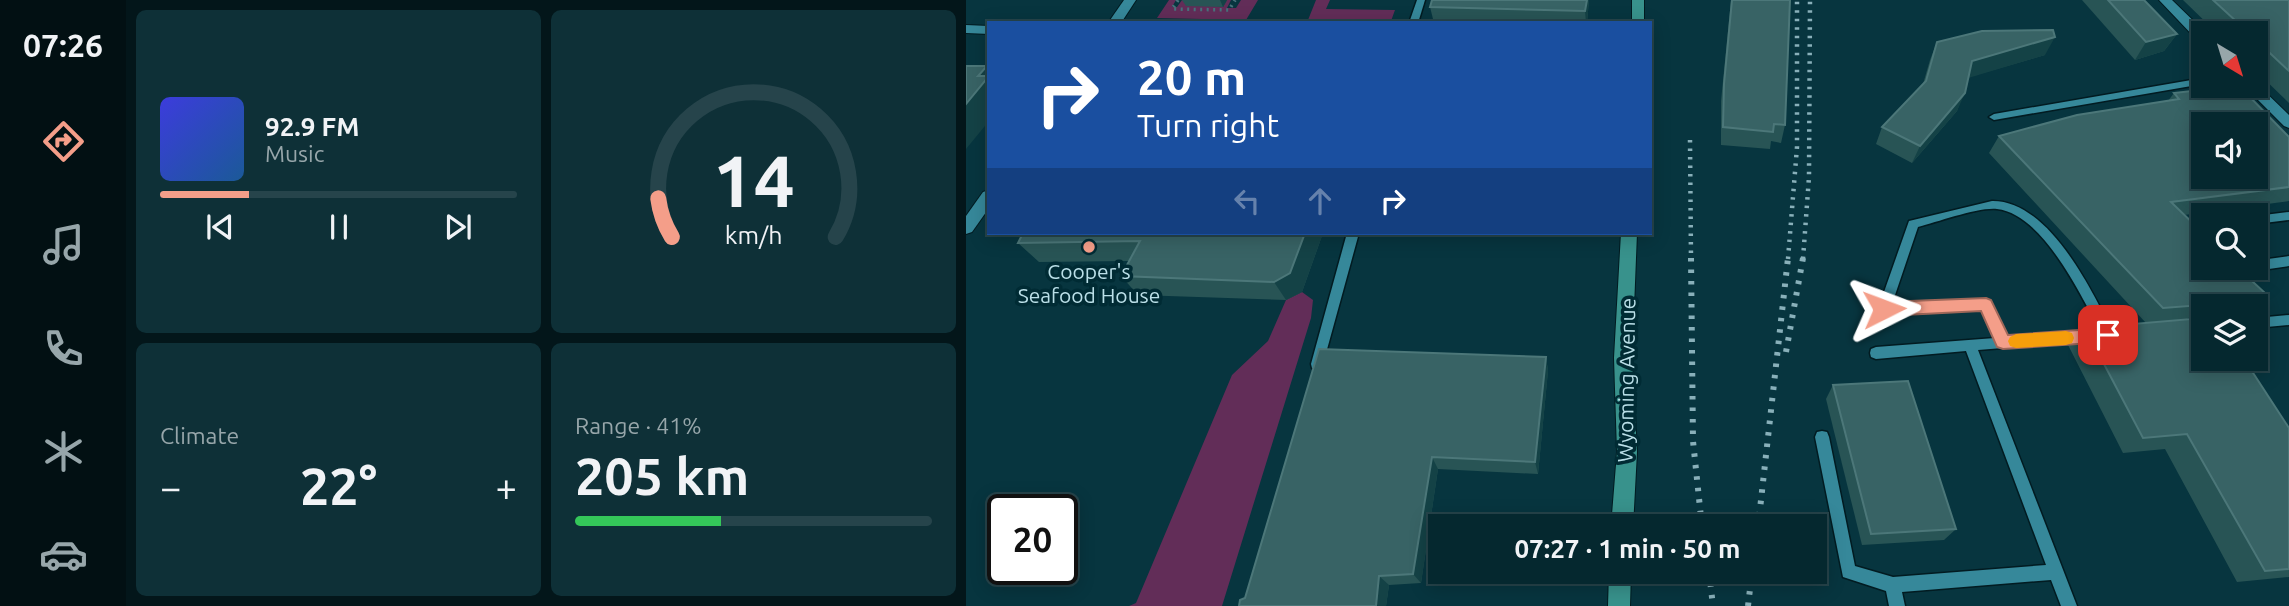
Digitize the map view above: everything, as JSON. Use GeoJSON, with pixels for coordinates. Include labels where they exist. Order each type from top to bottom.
{"type":"FeatureCollection","features":[{"type":"Feature","properties":{"kind":"main road"},"geometry":{"type":"LineString","coordinates":[[1638,0],[1638,21]]}},
{"type":"Feature","properties":{"kind":"main road","name":"Wyoming Avenue"},"geometry":{"type":"LineString","coordinates":[[1623,514],[1627,452],[1623,358],[1629,235]]}},
{"type":"Feature","properties":{"kind":"main road"},"geometry":{"type":"LineString","coordinates":[[1619,606],[1620,584]]}},
{"type":"Feature","properties":{"kind":"street"},"geometry":{"type":"LineString","coordinates":[[1115,21],[1130,0]]}},
{"type":"Feature","properties":{"kind":"street"},"geometry":{"type":"LineString","coordinates":[[2165,0],[2191,26]]}},
{"type":"Feature","properties":{"kind":"street"},"geometry":{"type":"LineString","coordinates":[[966,30],[987,30]]}},
{"type":"Feature","properties":{"kind":"street"},"geometry":{"type":"LineString","coordinates":[[2263,98],[2289,123]]}},
{"type":"Feature","properties":{"kind":"street"},"geometry":{"type":"LineString","coordinates":[[966,228],[987,199]]}},
{"type":"Feature","properties":{"kind":"lane"},"geometry":{"type":"LineString","coordinates":[[1414,21],[1420,0]]}},
{"type":"Feature","properties":{"kind":"lane"},"geometry":{"type":"LineString","coordinates":[[1994,117],[2191,82]]}},
{"type":"Feature","properties":{"kind":"lane"},"geometry":{"type":"LineString","coordinates":[[1876,353],[2115,334],[2054,242],[2024,216],[1997,205],[1913,224],[1884,309],[1986,304],[2003,342]]}},
{"type":"Feature","properties":{"kind":"lane"},"geometry":{"type":"LineString","coordinates":[[2268,219],[2289,216]]}},
{"type":"Feature","properties":{"kind":"lane"},"geometry":{"type":"LineString","coordinates":[[1312,379],[1352,235]]}},
{"type":"Feature","properties":{"kind":"lane"},"geometry":{"type":"LineString","coordinates":[[2268,264],[2289,261]]}},
{"type":"Feature","properties":{"kind":"lane"},"geometry":{"type":"LineString","coordinates":[[2268,322],[2289,320]]}},
{"type":"Feature","properties":{"kind":"lane"},"geometry":{"type":"LineString","coordinates":[[1970,345],[2069,606]]}},
{"type":"Feature","properties":{"kind":"lane"},"geometry":{"type":"LineString","coordinates":[[1822,437],[1848,572],[1893,585],[2056,572]]}},
{"type":"Feature","properties":{"kind":"lane"},"geometry":{"type":"LineString","coordinates":[[1893,585],[1897,606]]}},
{"type":"Feature","properties":{"kind":"path"},"geometry":{"type":"LineString","coordinates":[[1178,0],[1172,9],[1229,10],[1236,0]]}},
{"type":"Feature","properties":{"kind":"shaded area"},"geometry":{"type":"Polygon","coordinates":[[[1169,0],[1176,0],[1172,7],[1177,7],[1182,0],[1223,7],[1227,0],[1231,0],[1227,8],[1236,8],[1241,0],[1258,0],[1246,20],[1157,18],[1169,0]]]}},
{"type":"Feature","properties":{"kind":"shaded area"},"geometry":{"type":"Polygon","coordinates":[[[1316,0],[1330,0],[1326,9],[1395,10],[1391,21],[1308,20],[1316,0]]]}},
{"type":"Feature","properties":{"kind":"shaded area"},"geometry":{"type":"Polygon","coordinates":[[[1302,292],[1313,300],[1311,318],[1222,606],[1129,606],[1136,603],[1232,375],[1268,341],[1286,300],[1302,292]]]}},
{"type":"Feature","properties":{"kind":"building"},"geometry":{"type":"Polygon","coordinates":[[[1432,0],[1587,0],[1585,11],[1430,7],[1432,0]]]}},
{"type":"Feature","properties":{"kind":"building"},"geometry":{"type":"Polygon","coordinates":[[[1732,0],[1790,0],[1785,125],[1774,124],[1773,132],[1723,127],[1732,0]]]}},
{"type":"Feature","properties":{"kind":"building"},"geometry":{"type":"Polygon","coordinates":[[[2108,0],[2144,0],[2177,34],[2146,42],[2108,0]]]}},
{"type":"Feature","properties":{"kind":"building"},"geometry":{"type":"Polygon","coordinates":[[[2213,0],[2289,0],[2289,71],[2268,51],[2268,21],[2236,21],[2213,0]]]}},
{"type":"Feature","properties":{"kind":"building"},"geometry":{"type":"Polygon","coordinates":[[[2053,30],[2055,37],[1972,61],[1965,93],[1920,146],[1882,127],[1926,81],[1937,42],[1982,31],[2053,30]]]}},
{"type":"Feature","properties":{"kind":"building"},"geometry":{"type":"Polygon","coordinates":[[[966,66],[987,66],[978,76],[987,76],[987,78],[966,104],[966,66]]]}},
{"type":"Feature","properties":{"kind":"building"},"geometry":{"type":"Polygon","coordinates":[[[2191,91],[2191,98],[2251,98],[2265,112],[2191,112],[2191,189],[2268,189],[2268,116],[2289,137],[2289,187],[2171,202],[2191,221],[2191,280],[2251,280],[2265,293],[2191,294],[2191,306],[2163,308],[1999,136],[2077,115],[2179,99],[2174,93],[2191,91]]]}},
{"type":"Feature","properties":{"kind":"building"},"geometry":{"type":"Polygon","coordinates":[[[1022,235],[1304,235],[1290,273],[1274,282],[1121,276],[1140,241],[1018,243],[1022,235]]]}},
{"type":"Feature","properties":{"kind":"building"},"geometry":{"type":"Polygon","coordinates":[[[2191,319],[2191,371],[2252,371],[2289,428],[2289,569],[2265,571],[2187,434],[2143,438],[2085,328],[2191,319]]]}},
{"type":"Feature","properties":{"kind":"building"},"geometry":{"type":"Polygon","coordinates":[[[1319,349],[1546,357],[1535,462],[1432,457],[1413,574],[1379,576],[1376,606],[1239,606],[1240,600],[1245,598],[1319,349]]]}},
{"type":"Feature","properties":{"kind":"building"},"geometry":{"type":"Polygon","coordinates":[[[1908,381],[1956,529],[1871,534],[1833,385],[1908,381]]]}},
{"type":"Feature","properties":{"kind":"railway"},"geometry":{"type":"LineString","coordinates":[[1788,259],[1797,147],[1797,0]]}},
{"type":"Feature","properties":{"kind":"railway"},"geometry":{"type":"LineString","coordinates":[[1803,259],[1809,177],[1810,0]]}},
{"type":"Feature","properties":{"kind":"railway"},"geometry":{"type":"LineString","coordinates":[[1690,140],[1691,259]]}},
{"type":"Feature","properties":{"kind":"railway"},"geometry":{"type":"LineString","coordinates":[[1691,258],[1693,441],[1701,514]]}},
{"type":"Feature","properties":{"kind":"railway"},"geometry":{"type":"LineString","coordinates":[[1759,514],[1788,258]]}},
{"type":"Feature","properties":{"kind":"railway"},"geometry":{"type":"LineString","coordinates":[[1786,352],[1803,258]]}},
{"type":"Feature","properties":{"kind":"railway"},"geometry":{"type":"LineString","coordinates":[[1710,584],[1713,606]]}},
{"type":"Feature","properties":{"kind":"railway"},"geometry":{"type":"LineString","coordinates":[[1748,606],[1751,584]]}},
{"type":"Feature","properties":{"kind":"slow traffic"},"geometry":{"type":"LineString","coordinates":[[2016,341],[2066,338]]}},
{"type":"Feature","properties":{"kind":"place","name":"Cooper's Seafood House"},"geometry":{"type":"Point","coordinates":[1089,247]}},
{"type":"Feature","properties":{"kind":"route"},"geometry":{"type":"LineString","coordinates":[[1884,309],[1986,304],[2003,342],[2108,335]]}}]}
